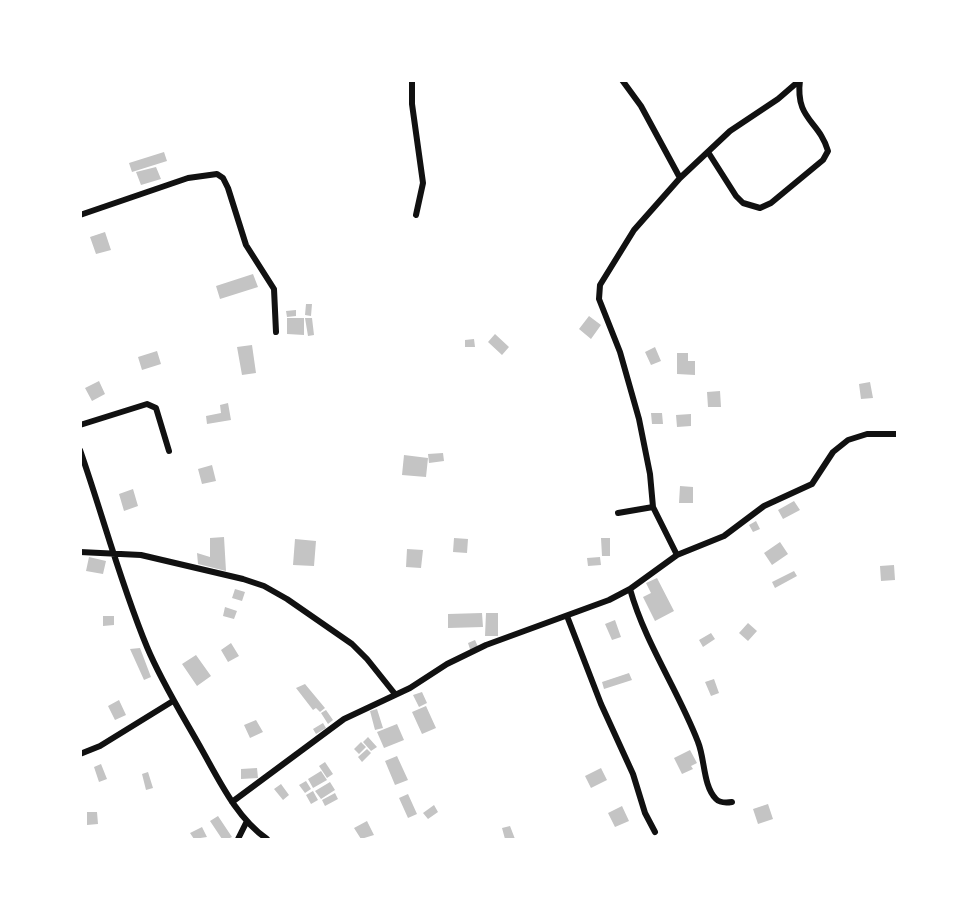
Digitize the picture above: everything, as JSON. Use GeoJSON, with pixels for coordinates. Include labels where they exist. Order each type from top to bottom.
{"type":"FeatureCollection","features":[{"type":"Feature","properties":{"kind":"street"},"geometry":{"type":"LineString","coordinates":[[412,80],[423,183],[416,215]]}},
{"type":"Feature","properties":{"kind":"street"},"geometry":{"type":"LineString","coordinates":[[622,80],[641,106],[680,178]]}},
{"type":"Feature","properties":{"kind":"street"},"geometry":{"type":"LineString","coordinates":[[708,152],[743,203],[760,208],[771,203],[823,160],[828,151],[799,103],[800,80]]}},
{"type":"Feature","properties":{"kind":"street"},"geometry":{"type":"LineString","coordinates":[[677,555],[653,507],[650,474],[639,419],[620,352],[599,299],[600,285],[634,230],[680,178],[730,131],[778,99],[800,80]]}},
{"type":"Feature","properties":{"kind":"street"},"geometry":{"type":"LineString","coordinates":[[80,215],[188,178],[217,174],[223,178],[228,188],[246,244],[274,289],[276,331]]}},
{"type":"Feature","properties":{"kind":"street"},"geometry":{"type":"LineString","coordinates":[[80,425],[152,404],[156,408],[169,451]]}},
{"type":"Feature","properties":{"kind":"street"},"geometry":{"type":"LineString","coordinates":[[232,802],[344,719],[486,645],[567,616],[630,589],[677,555],[724,536],[764,506],[812,484],[833,452],[848,440],[866,434],[898,435]]}},
{"type":"Feature","properties":{"kind":"street"},"geometry":{"type":"LineString","coordinates":[[80,450],[111,552],[147,646],[173,701],[232,802],[247,821],[267,839]]}},
{"type":"Feature","properties":{"kind":"street"},"geometry":{"type":"LineString","coordinates":[[618,513],[653,507]]}},
{"type":"Feature","properties":{"kind":"street"},"geometry":{"type":"LineString","coordinates":[[80,552],[111,552],[170,561],[264,586],[352,644],[395,694]]}},
{"type":"Feature","properties":{"kind":"street"},"geometry":{"type":"LineString","coordinates":[[630,589],[655,651],[698,742],[712,791],[717,800],[732,802]]}},
{"type":"Feature","properties":{"kind":"street"},"geometry":{"type":"LineString","coordinates":[[567,616],[655,832]]}},
{"type":"Feature","properties":{"kind":"street"},"geometry":{"type":"LineString","coordinates":[[80,754],[100,746],[173,701]]}},
{"type":"Feature","properties":{"kind":"street"},"geometry":{"type":"LineString","coordinates":[[237,839],[247,821]]}},
{"type":"Feature","properties":{"kind":"building"},"geometry":{"type":"Polygon","coordinates":[[[164,152],[167,161],[132,172],[129,163],[164,152]]]}},
{"type":"Feature","properties":{"kind":"building"},"geometry":{"type":"Polygon","coordinates":[[[156,167],[161,179],[141,185],[136,172],[156,167]]]}},
{"type":"Feature","properties":{"kind":"building"},"geometry":{"type":"Polygon","coordinates":[[[105,232],[111,250],[96,254],[90,237],[105,232]]]}},
{"type":"Feature","properties":{"kind":"building"},"geometry":{"type":"Polygon","coordinates":[[[253,274],[258,287],[220,299],[216,286],[253,274]]]}},
{"type":"Feature","properties":{"kind":"building"},"geometry":{"type":"Polygon","coordinates":[[[306,304],[312,304],[311,316],[305,315],[306,304]]]}},
{"type":"Feature","properties":{"kind":"building"},"geometry":{"type":"Polygon","coordinates":[[[296,310],[296,316],[287,317],[286,311],[296,310]]]}},
{"type":"Feature","properties":{"kind":"building"},"geometry":{"type":"Polygon","coordinates":[[[589,316],[601,325],[591,339],[579,329],[589,316]]]}},
{"type":"Feature","properties":{"kind":"building"},"geometry":{"type":"Polygon","coordinates":[[[287,318],[304,318],[304,335],[287,334],[287,318]]]}},
{"type":"Feature","properties":{"kind":"building"},"geometry":{"type":"Polygon","coordinates":[[[305,318],[312,318],[314,335],[308,336],[305,318]]]}},
{"type":"Feature","properties":{"kind":"building"},"geometry":{"type":"Polygon","coordinates":[[[495,334],[509,347],[502,355],[488,342],[495,334]]]}},
{"type":"Feature","properties":{"kind":"building"},"geometry":{"type":"Polygon","coordinates":[[[474,339],[475,347],[465,347],[465,340],[474,339]]]}},
{"type":"Feature","properties":{"kind":"building"},"geometry":{"type":"Polygon","coordinates":[[[252,345],[256,373],[242,375],[237,347],[252,345]]]}},
{"type":"Feature","properties":{"kind":"building"},"geometry":{"type":"Polygon","coordinates":[[[655,347],[661,361],[651,365],[645,352],[655,347]]]}},
{"type":"Feature","properties":{"kind":"building"},"geometry":{"type":"Polygon","coordinates":[[[157,351],[161,364],[142,370],[138,357],[157,351]]]}},
{"type":"Feature","properties":{"kind":"building"},"geometry":{"type":"Polygon","coordinates":[[[677,353],[688,353],[688,361],[695,361],[695,375],[677,374],[677,353]]]}},
{"type":"Feature","properties":{"kind":"building"},"geometry":{"type":"Polygon","coordinates":[[[99,381],[105,394],[92,401],[85,388],[99,381]]]}},
{"type":"Feature","properties":{"kind":"building"},"geometry":{"type":"Polygon","coordinates":[[[870,382],[873,398],[861,399],[859,384],[870,382]]]}},
{"type":"Feature","properties":{"kind":"building"},"geometry":{"type":"Polygon","coordinates":[[[720,391],[721,407],[708,407],[707,392],[720,391]]]}},
{"type":"Feature","properties":{"kind":"building"},"geometry":{"type":"Polygon","coordinates":[[[228,403],[231,420],[207,424],[206,416],[221,413],[220,405],[228,403]]]}},
{"type":"Feature","properties":{"kind":"building"},"geometry":{"type":"Polygon","coordinates":[[[651,413],[662,413],[663,424],[652,424],[651,413]]]}},
{"type":"Feature","properties":{"kind":"building"},"geometry":{"type":"Polygon","coordinates":[[[691,414],[691,426],[677,427],[676,415],[691,414]]]}},
{"type":"Feature","properties":{"kind":"building"},"geometry":{"type":"Polygon","coordinates":[[[443,453],[444,461],[429,463],[428,454],[443,453]]]}},
{"type":"Feature","properties":{"kind":"building"},"geometry":{"type":"Polygon","coordinates":[[[404,455],[428,458],[426,477],[402,475],[404,455]]]}},
{"type":"Feature","properties":{"kind":"building"},"geometry":{"type":"Polygon","coordinates":[[[212,465],[216,481],[202,484],[198,469],[212,465]]]}},
{"type":"Feature","properties":{"kind":"building"},"geometry":{"type":"Polygon","coordinates":[[[680,486],[693,487],[693,503],[679,503],[680,486]]]}},
{"type":"Feature","properties":{"kind":"building"},"geometry":{"type":"Polygon","coordinates":[[[133,489],[138,506],[124,511],[119,494],[133,489]]]}},
{"type":"Feature","properties":{"kind":"building"},"geometry":{"type":"Polygon","coordinates":[[[794,501],[800,510],[783,519],[778,510],[794,501]]]}},
{"type":"Feature","properties":{"kind":"building"},"geometry":{"type":"Polygon","coordinates":[[[756,521],[760,529],[753,532],[749,525],[756,521]]]}},
{"type":"Feature","properties":{"kind":"building"},"geometry":{"type":"Polygon","coordinates":[[[224,537],[226,571],[198,564],[197,553],[210,557],[210,538],[224,537]]]}},
{"type":"Feature","properties":{"kind":"building"},"geometry":{"type":"Polygon","coordinates":[[[454,538],[468,539],[467,553],[453,552],[454,538]]]}},
{"type":"Feature","properties":{"kind":"building"},"geometry":{"type":"Polygon","coordinates":[[[601,538],[610,538],[610,556],[602,556],[601,538]]]}},
{"type":"Feature","properties":{"kind":"building"},"geometry":{"type":"Polygon","coordinates":[[[295,539],[316,541],[314,566],[293,565],[295,539]]]}},
{"type":"Feature","properties":{"kind":"building"},"geometry":{"type":"Polygon","coordinates":[[[780,542],[788,554],[772,565],[764,553],[780,542]]]}},
{"type":"Feature","properties":{"kind":"building"},"geometry":{"type":"Polygon","coordinates":[[[407,549],[423,550],[421,568],[406,567],[407,549]]]}},
{"type":"Feature","properties":{"kind":"building"},"geometry":{"type":"Polygon","coordinates":[[[89,557],[106,561],[103,574],[86,571],[89,557]]]}},
{"type":"Feature","properties":{"kind":"building"},"geometry":{"type":"Polygon","coordinates":[[[600,557],[601,565],[588,566],[587,558],[600,557]]]}},
{"type":"Feature","properties":{"kind":"building"},"geometry":{"type":"Polygon","coordinates":[[[894,565],[895,580],[881,581],[880,566],[894,565]]]}},
{"type":"Feature","properties":{"kind":"building"},"geometry":{"type":"Polygon","coordinates":[[[794,571],[797,576],[775,588],[772,582],[794,571]]]}},
{"type":"Feature","properties":{"kind":"building"},"geometry":{"type":"Polygon","coordinates":[[[657,578],[674,611],[655,621],[643,597],[651,593],[646,583],[657,578]]]}},
{"type":"Feature","properties":{"kind":"building"},"geometry":{"type":"Polygon","coordinates":[[[235,589],[245,592],[242,601],[232,598],[235,589]]]}},
{"type":"Feature","properties":{"kind":"building"},"geometry":{"type":"Polygon","coordinates":[[[225,607],[237,611],[234,619],[223,616],[225,607]]]}},
{"type":"Feature","properties":{"kind":"building"},"geometry":{"type":"Polygon","coordinates":[[[482,613],[483,627],[448,628],[448,614],[482,613]]]}},
{"type":"Feature","properties":{"kind":"building"},"geometry":{"type":"Polygon","coordinates":[[[486,613],[498,613],[498,636],[485,636],[486,613]]]}},
{"type":"Feature","properties":{"kind":"building"},"geometry":{"type":"Polygon","coordinates":[[[103,616],[114,616],[114,625],[103,626],[103,616]]]}},
{"type":"Feature","properties":{"kind":"building"},"geometry":{"type":"Polygon","coordinates":[[[615,620],[621,637],[612,640],[605,624],[615,620]]]}},
{"type":"Feature","properties":{"kind":"building"},"geometry":{"type":"Polygon","coordinates":[[[748,623],[757,631],[748,641],[739,633],[748,623]]]}},
{"type":"Feature","properties":{"kind":"building"},"geometry":{"type":"Polygon","coordinates":[[[711,633],[715,639],[703,647],[699,640],[711,633]]]}},
{"type":"Feature","properties":{"kind":"building"},"geometry":{"type":"Polygon","coordinates":[[[475,640],[479,649],[471,652],[468,643],[475,640]]]}},
{"type":"Feature","properties":{"kind":"building"},"geometry":{"type":"Polygon","coordinates":[[[231,643],[239,656],[228,662],[221,650],[231,643]]]}},
{"type":"Feature","properties":{"kind":"building"},"geometry":{"type":"Polygon","coordinates":[[[140,648],[151,677],[144,680],[130,649],[140,648]]]}},
{"type":"Feature","properties":{"kind":"building"},"geometry":{"type":"Polygon","coordinates":[[[196,655],[211,676],[197,686],[182,664],[196,655]]]}},
{"type":"Feature","properties":{"kind":"building"},"geometry":{"type":"Polygon","coordinates":[[[629,673],[632,680],[604,689],[602,682],[629,673]]]}},
{"type":"Feature","properties":{"kind":"building"},"geometry":{"type":"Polygon","coordinates":[[[714,679],[719,693],[711,696],[705,682],[714,679]]]}},
{"type":"Feature","properties":{"kind":"building"},"geometry":{"type":"Polygon","coordinates":[[[305,684],[325,708],[320,712],[316,708],[313,710],[296,688],[305,684]]]}},
{"type":"Feature","properties":{"kind":"building"},"geometry":{"type":"Polygon","coordinates":[[[422,692],[427,703],[419,707],[413,695],[422,692]]]}},
{"type":"Feature","properties":{"kind":"building"},"geometry":{"type":"Polygon","coordinates":[[[119,700],[126,715],[115,720],[108,706],[119,700]]]}},
{"type":"Feature","properties":{"kind":"building"},"geometry":{"type":"Polygon","coordinates":[[[426,706],[436,728],[422,734],[412,712],[426,706]]]}},
{"type":"Feature","properties":{"kind":"building"},"geometry":{"type":"Polygon","coordinates":[[[377,709],[383,728],[375,730],[370,711],[377,709]]]}},
{"type":"Feature","properties":{"kind":"building"},"geometry":{"type":"Polygon","coordinates":[[[326,710],[333,720],[328,724],[321,713],[326,710]]]}},
{"type":"Feature","properties":{"kind":"building"},"geometry":{"type":"Polygon","coordinates":[[[256,720],[263,732],[250,738],[244,725],[256,720]]]}},
{"type":"Feature","properties":{"kind":"building"},"geometry":{"type":"Polygon","coordinates":[[[323,723],[326,728],[316,734],[313,729],[323,723]]]}},
{"type":"Feature","properties":{"kind":"building"},"geometry":{"type":"Polygon","coordinates":[[[397,724],[404,740],[384,748],[377,732],[397,724]]]}},
{"type":"Feature","properties":{"kind":"building"},"geometry":{"type":"Polygon","coordinates":[[[368,737],[377,747],[371,751],[363,742],[368,737]]]}},
{"type":"Feature","properties":{"kind":"building"},"geometry":{"type":"Polygon","coordinates":[[[361,742],[366,747],[359,754],[354,749],[361,742]]]}},
{"type":"Feature","properties":{"kind":"building"},"geometry":{"type":"Polygon","coordinates":[[[367,749],[371,753],[362,762],[358,757],[367,749]]]}},
{"type":"Feature","properties":{"kind":"building"},"geometry":{"type":"Polygon","coordinates":[[[690,750],[697,763],[691,766],[693,769],[682,774],[674,758],[690,750]]]}},
{"type":"Feature","properties":{"kind":"building"},"geometry":{"type":"Polygon","coordinates":[[[397,756],[408,780],[395,785],[385,761],[397,756]]]}},
{"type":"Feature","properties":{"kind":"building"},"geometry":{"type":"Polygon","coordinates":[[[325,762],[333,774],[327,778],[319,766],[325,762]]]}},
{"type":"Feature","properties":{"kind":"building"},"geometry":{"type":"Polygon","coordinates":[[[101,764],[107,779],[99,782],[94,767],[101,764]]]}},
{"type":"Feature","properties":{"kind":"building"},"geometry":{"type":"Polygon","coordinates":[[[257,768],[258,778],[241,779],[241,769],[257,768]]]}},
{"type":"Feature","properties":{"kind":"building"},"geometry":{"type":"Polygon","coordinates":[[[601,768],[607,780],[591,788],[585,776],[601,768]]]}},
{"type":"Feature","properties":{"kind":"building"},"geometry":{"type":"Polygon","coordinates":[[[321,771],[327,780],[313,788],[308,779],[321,771]]]}},
{"type":"Feature","properties":{"kind":"building"},"geometry":{"type":"Polygon","coordinates":[[[148,772],[153,788],[146,790],[142,774],[148,772]]]}},
{"type":"Feature","properties":{"kind":"building"},"geometry":{"type":"Polygon","coordinates":[[[306,781],[311,789],[305,793],[299,785],[306,781]]]}},
{"type":"Feature","properties":{"kind":"building"},"geometry":{"type":"Polygon","coordinates":[[[330,782],[335,790],[321,799],[315,791],[330,782]]]}},
{"type":"Feature","properties":{"kind":"building"},"geometry":{"type":"Polygon","coordinates":[[[281,784],[289,795],[283,800],[274,789],[281,784]]]}},
{"type":"Feature","properties":{"kind":"building"},"geometry":{"type":"Polygon","coordinates":[[[313,791],[318,800],[311,804],[306,795],[313,791]]]}},
{"type":"Feature","properties":{"kind":"building"},"geometry":{"type":"Polygon","coordinates":[[[335,793],[338,799],[325,806],[322,800],[335,793]]]}},
{"type":"Feature","properties":{"kind":"building"},"geometry":{"type":"Polygon","coordinates":[[[408,794],[417,814],[408,818],[399,798],[408,794]]]}},
{"type":"Feature","properties":{"kind":"building"},"geometry":{"type":"Polygon","coordinates":[[[768,804],[773,819],[758,824],[753,809],[768,804]]]}},
{"type":"Feature","properties":{"kind":"building"},"geometry":{"type":"Polygon","coordinates":[[[434,805],[438,812],[428,819],[423,813],[434,805]]]}},
{"type":"Feature","properties":{"kind":"building"},"geometry":{"type":"Polygon","coordinates":[[[622,806],[629,821],[615,827],[608,813],[622,806]]]}},
{"type":"Feature","properties":{"kind":"building"},"geometry":{"type":"Polygon","coordinates":[[[87,812],[97,812],[98,824],[87,825],[87,812]]]}},
{"type":"Feature","properties":{"kind":"building"},"geometry":{"type":"Polygon","coordinates":[[[218,816],[232,837],[222,839],[210,821],[218,816]]]}},
{"type":"Feature","properties":{"kind":"building"},"geometry":{"type":"Polygon","coordinates":[[[367,821],[374,835],[361,839],[354,828],[367,821]]]}},
{"type":"Feature","properties":{"kind":"building"},"geometry":{"type":"Polygon","coordinates":[[[510,826],[515,839],[505,839],[502,828],[510,826]]]}},
{"type":"Feature","properties":{"kind":"building"},"geometry":{"type":"Polygon","coordinates":[[[202,827],[207,837],[194,839],[190,833],[202,827]]]}}]}
